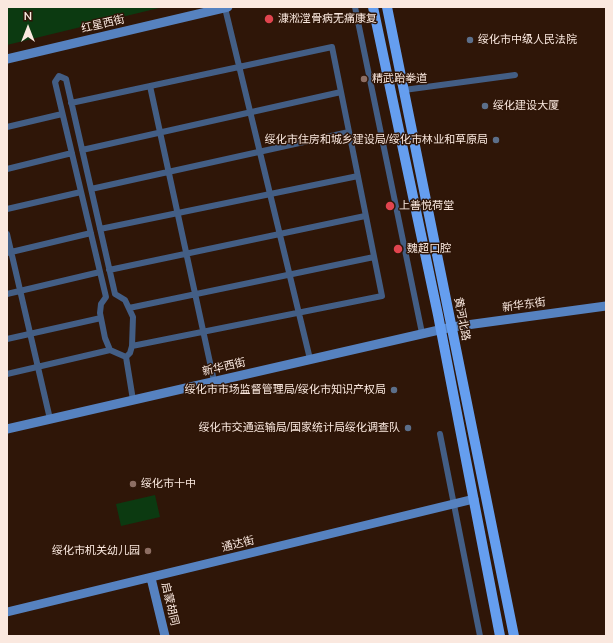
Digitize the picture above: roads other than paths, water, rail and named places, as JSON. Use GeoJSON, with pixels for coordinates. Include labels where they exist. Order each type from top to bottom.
{"type":"FeatureCollection","features":[{"type":"Feature","properties":{"kind":"main road","name":"红星西街"},"geometry":{"type":"LineString","coordinates":[[7,59],[227,7]]}},
{"type":"Feature","properties":{"kind":"main road","name":"黄河北路"},"geometry":{"type":"LineString","coordinates":[[373,7],[514,636]]}},
{"type":"Feature","properties":{"kind":"main road","name":"黄河北路"},"geometry":{"type":"LineString","coordinates":[[387,7],[404,90],[446,328],[474,499],[500,636]]}},
{"type":"Feature","properties":{"kind":"main road","name":"新华东街"},"geometry":{"type":"LineString","coordinates":[[446,328],[606,306]]}},
{"type":"Feature","properties":{"kind":"main road","name":"新华西街"},"geometry":{"type":"LineString","coordinates":[[7,429],[446,328]]}},
{"type":"Feature","properties":{"kind":"main road","name":"通达街"},"geometry":{"type":"LineString","coordinates":[[7,612],[474,499]]}},
{"type":"Feature","properties":{"kind":"main road","name":"启蒙胡同"},"geometry":{"type":"LineString","coordinates":[[151,578],[165,636]]}},
{"type":"Feature","properties":{"kind":"street"},"geometry":{"type":"LineString","coordinates":[[227,7],[250,112],[310,359]]}},
{"type":"Feature","properties":{"kind":"street"},"geometry":{"type":"LineString","coordinates":[[355,7],[422,333]]}},
{"type":"Feature","properties":{"kind":"street"},"geometry":{"type":"LineString","coordinates":[[71,103],[332,47],[382,296],[132,346]]}},
{"type":"Feature","properties":{"kind":"street"},"geometry":{"type":"LineString","coordinates":[[404,90],[514,75]]}},
{"type":"Feature","properties":{"kind":"street"},"geometry":{"type":"LineString","coordinates":[[110,350],[105,338],[101,318],[101,304],[106,297],[55,82],[59,76],[66,79],[115,294],[124,300],[129,308],[133,324],[132,346],[126,357],[133,400]]}},
{"type":"Feature","properties":{"kind":"street"},"geometry":{"type":"LineString","coordinates":[[150,86],[214,381]]}},
{"type":"Feature","properties":{"kind":"street"},"geometry":{"type":"LineString","coordinates":[[82,150],[341,92]]}},
{"type":"Feature","properties":{"kind":"street"},"geometry":{"type":"LineString","coordinates":[[7,127],[62,114]]}},
{"type":"Feature","properties":{"kind":"street"},"geometry":{"type":"LineString","coordinates":[[91,189],[349,132]]}},
{"type":"Feature","properties":{"kind":"street"},"geometry":{"type":"LineString","coordinates":[[7,169],[72,153]]}},
{"type":"Feature","properties":{"kind":"street"},"geometry":{"type":"LineString","coordinates":[[100,230],[358,176]]}},
{"type":"Feature","properties":{"kind":"street"},"geometry":{"type":"LineString","coordinates":[[7,209],[81,192]]}},
{"type":"Feature","properties":{"kind":"street"},"geometry":{"type":"LineString","coordinates":[[109,270],[366,216]]}},
{"type":"Feature","properties":{"kind":"street"},"geometry":{"type":"LineString","coordinates":[[9,252],[91,233]]}},
{"type":"Feature","properties":{"kind":"street"},"geometry":{"type":"LineString","coordinates":[[7,234],[9,252],[20,291],[50,419]]}},
{"type":"Feature","properties":{"kind":"street"},"geometry":{"type":"LineString","coordinates":[[129,308],[374,257]]}},
{"type":"Feature","properties":{"kind":"street"},"geometry":{"type":"LineString","coordinates":[[7,294],[100,272]]}},
{"type":"Feature","properties":{"kind":"street"},"geometry":{"type":"LineString","coordinates":[[7,340],[101,318]]}},
{"type":"Feature","properties":{"kind":"street"},"geometry":{"type":"LineString","coordinates":[[7,374],[110,350],[126,357]]}},
{"type":"Feature","properties":{"kind":"street"},"geometry":{"type":"LineString","coordinates":[[440,434],[455,503],[480,636]]}},
{"type":"Feature","properties":{"kind":"place","name":"漮淞漟骨病无痛康复"},"geometry":{"type":"Point","coordinates":[269,19]}},
{"type":"Feature","properties":{"kind":"place","name":"绥化市中级人民法院"},"geometry":{"type":"Point","coordinates":[470,40]}},
{"type":"Feature","properties":{"kind":"place","name":"精武跆拳道"},"geometry":{"type":"Point","coordinates":[364,79]}},
{"type":"Feature","properties":{"kind":"place","name":"绥化建设大厦"},"geometry":{"type":"Point","coordinates":[485,106]}},
{"type":"Feature","properties":{"kind":"place","name":"绥化市住房和城乡建设局/绥化市林业和草原局"},"geometry":{"type":"Point","coordinates":[496,140]}},
{"type":"Feature","properties":{"kind":"place","name":"上善悦荷堂"},"geometry":{"type":"Point","coordinates":[390,206]}},
{"type":"Feature","properties":{"kind":"place","name":"魏超口腔"},"geometry":{"type":"Point","coordinates":[398,249]}},
{"type":"Feature","properties":{"kind":"place","name":"绥化市市场监督管理局/绥化市知识产权局"},"geometry":{"type":"Point","coordinates":[394,390]}},
{"type":"Feature","properties":{"kind":"place","name":"绥化市交通运输局/国家统计局绥化调查队"},"geometry":{"type":"Point","coordinates":[408,428]}},
{"type":"Feature","properties":{"kind":"place","name":"绥化市十中"},"geometry":{"type":"Point","coordinates":[133,484]}},
{"type":"Feature","properties":{"kind":"place","name":"绥化市机关幼儿园"},"geometry":{"type":"Point","coordinates":[148,551]}}]}
